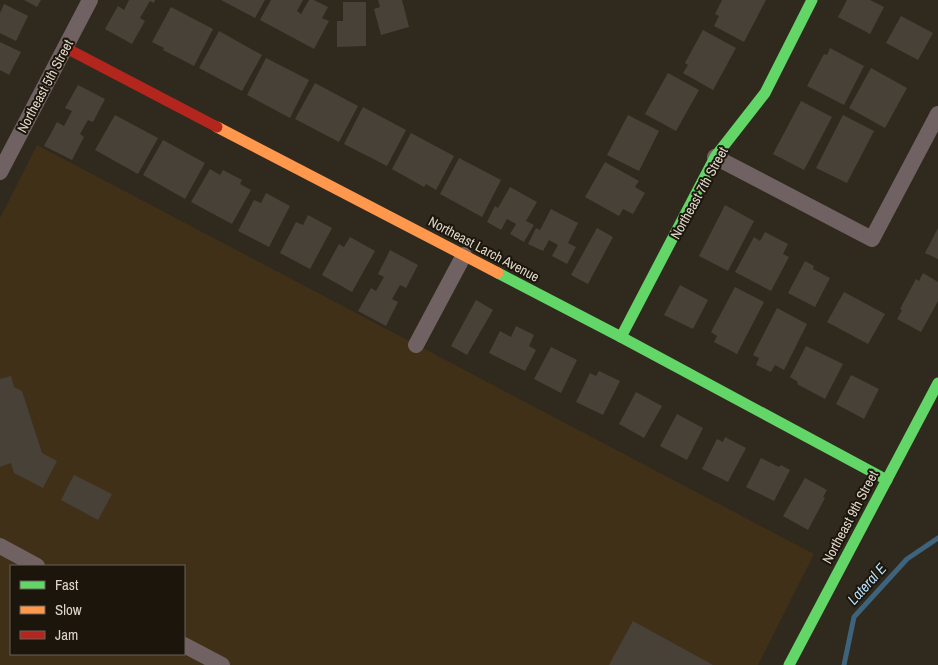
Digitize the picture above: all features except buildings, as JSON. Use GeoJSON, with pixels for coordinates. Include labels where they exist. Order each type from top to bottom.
{"type":"FeatureCollection","features":[{"type":"Feature","properties":{"kind":"street","name":"Northeast 5th Street"},"geometry":{"type":"LineString","coordinates":[[0,172],[90,0]]}},
{"type":"Feature","properties":{"kind":"street","name":"Northeast 7th Street"},"geometry":{"type":"LineString","coordinates":[[621,337],[715,157],[765,93],[812,0]]}},
{"type":"Feature","properties":{"kind":"street","name":"Northeast Larch Avenue"},"geometry":{"type":"LineString","coordinates":[[66,48],[621,337],[887,480]]}},
{"type":"Feature","properties":{"kind":"street"},"geometry":{"type":"LineString","coordinates":[[715,157],[872,239],[938,114]]}},
{"type":"Feature","properties":{"kind":"street"},"geometry":{"type":"LineString","coordinates":[[416,345],[464,255]]}},
{"type":"Feature","properties":{"kind":"street","name":"Northeast 9th Street"},"geometry":{"type":"LineString","coordinates":[[789,665],[938,383]]}},
{"type":"Feature","properties":{"kind":"street"},"geometry":{"type":"LineString","coordinates":[[0,546],[35,565]]}},
{"type":"Feature","properties":{"kind":"street"},"geometry":{"type":"LineString","coordinates":[[185,646],[222,665]]}},
{"type":"Feature","properties":{"kind":"shaded area"},"geometry":{"type":"Polygon","coordinates":[[[37,145],[814,554],[758,665],[0,665],[0,218],[37,145]]]}},
{"type":"Feature","properties":{"kind":"waterway","name":"Lateral E"},"geometry":{"type":"LineString","coordinates":[[844,665],[854,617],[907,559],[938,538]]}},
{"type":"Feature","properties":{"kind":"traffic: fast"},"geometry":{"type":"LineString","coordinates":[[621,337],[715,157],[765,93],[812,0]]}},
{"type":"Feature","properties":{"kind":"traffic: fast"},"geometry":{"type":"LineString","coordinates":[[498,273],[887,480]]}},
{"type":"Feature","properties":{"kind":"traffic: fast"},"geometry":{"type":"LineString","coordinates":[[789,665],[938,383]]}},
{"type":"Feature","properties":{"kind":"traffic: slow"},"geometry":{"type":"LineString","coordinates":[[217,127],[498,273]]}},
{"type":"Feature","properties":{"kind":"traffic: jam"},"geometry":{"type":"LineString","coordinates":[[66,48],[217,127]]}}]}
